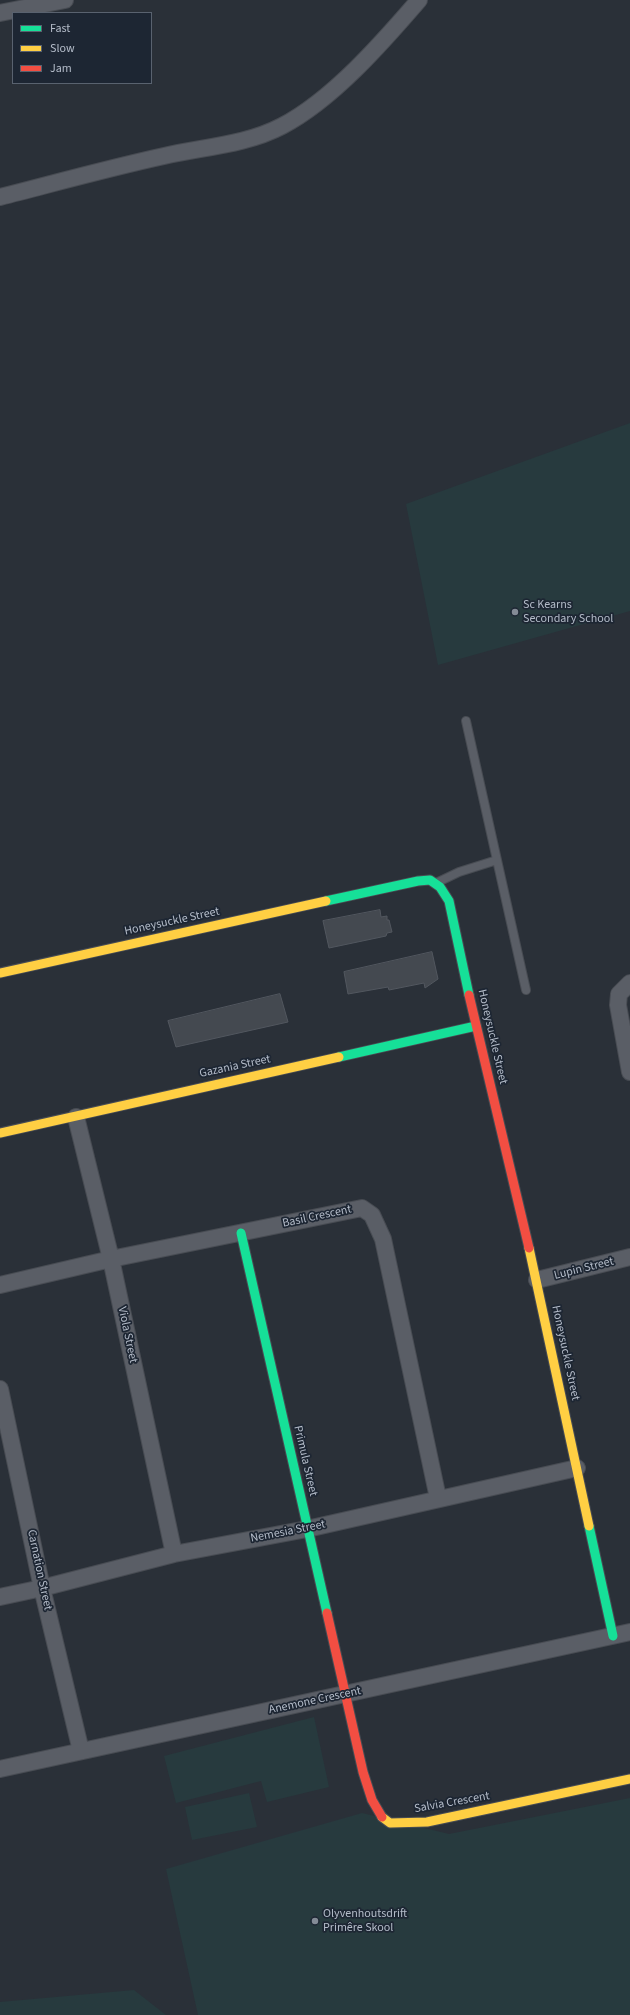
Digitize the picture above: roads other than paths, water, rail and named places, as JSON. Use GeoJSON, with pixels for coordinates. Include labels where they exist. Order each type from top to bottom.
{"type":"FeatureCollection","features":[{"type":"Feature","properties":{"kind":"street"},"geometry":{"type":"LineString","coordinates":[[0,13],[65,0]]}},
{"type":"Feature","properties":{"kind":"street"},"geometry":{"type":"LineString","coordinates":[[0,197],[164,156],[259,136],[274,130],[301,115],[350,74],[392,32],[419,0]]}},
{"type":"Feature","properties":{"kind":"street","name":"Honeysuckle Street"},"geometry":{"type":"LineString","coordinates":[[0,973],[418,881],[430,880],[436,883],[449,901],[476,1026],[537,1280],[613,1636]]}},
{"type":"Feature","properties":{"kind":"street"},"geometry":{"type":"LineString","coordinates":[[630,983],[619,994],[618,1005],[630,1072]]}},
{"type":"Feature","properties":{"kind":"street","name":"Gazania Street"},"geometry":{"type":"LineString","coordinates":[[0,1133],[76,1117],[168,1094],[476,1026]]}},
{"type":"Feature","properties":{"kind":"street","name":"Viola Street"},"geometry":{"type":"LineString","coordinates":[[76,1117],[111,1259],[174,1554]]}},
{"type":"Feature","properties":{"kind":"street","name":"Basil Crescent"},"geometry":{"type":"LineString","coordinates":[[0,1285],[111,1259],[346,1210],[362,1208],[372,1215],[383,1239],[438,1498]]}},
{"type":"Feature","properties":{"kind":"street","name":"Primula Street"},"geometry":{"type":"LineString","coordinates":[[241,1233],[307,1529],[346,1695]]}},
{"type":"Feature","properties":{"kind":"street","name":"Lupin Street"},"geometry":{"type":"LineString","coordinates":[[537,1280],[630,1258]]}},
{"type":"Feature","properties":{"kind":"street","name":"Carnation Street"},"geometry":{"type":"LineString","coordinates":[[0,1389],[42,1588],[81,1751]]}},
{"type":"Feature","properties":{"kind":"street","name":"Nemesia Street"},"geometry":{"type":"LineString","coordinates":[[0,1597],[42,1588],[174,1554],[307,1529],[438,1498],[577,1468]]}},
{"type":"Feature","properties":{"kind":"street","name":"Anemone Crescent"},"geometry":{"type":"LineString","coordinates":[[0,1769],[346,1695],[630,1632]]}},
{"type":"Feature","properties":{"kind":"street","name":"Salvia Crescent"},"geometry":{"type":"LineString","coordinates":[[346,1695],[369,1795],[377,1810],[390,1823],[427,1822],[630,1779]]}},
{"type":"Feature","properties":{"kind":"lane"},"geometry":{"type":"LineString","coordinates":[[466,721],[526,990]]}},
{"type":"Feature","properties":{"kind":"lane"},"geometry":{"type":"LineString","coordinates":[[436,883],[459,872],[497,860]]}},
{"type":"Feature","properties":{"kind":"place","name":"Sc Kearns Secondary School"},"geometry":{"type":"Point","coordinates":[515,612]}},
{"type":"Feature","properties":{"kind":"place","name":"Olyvenhoutsdrift Primêre Skool"},"geometry":{"type":"Point","coordinates":[315,1921]}}]}
